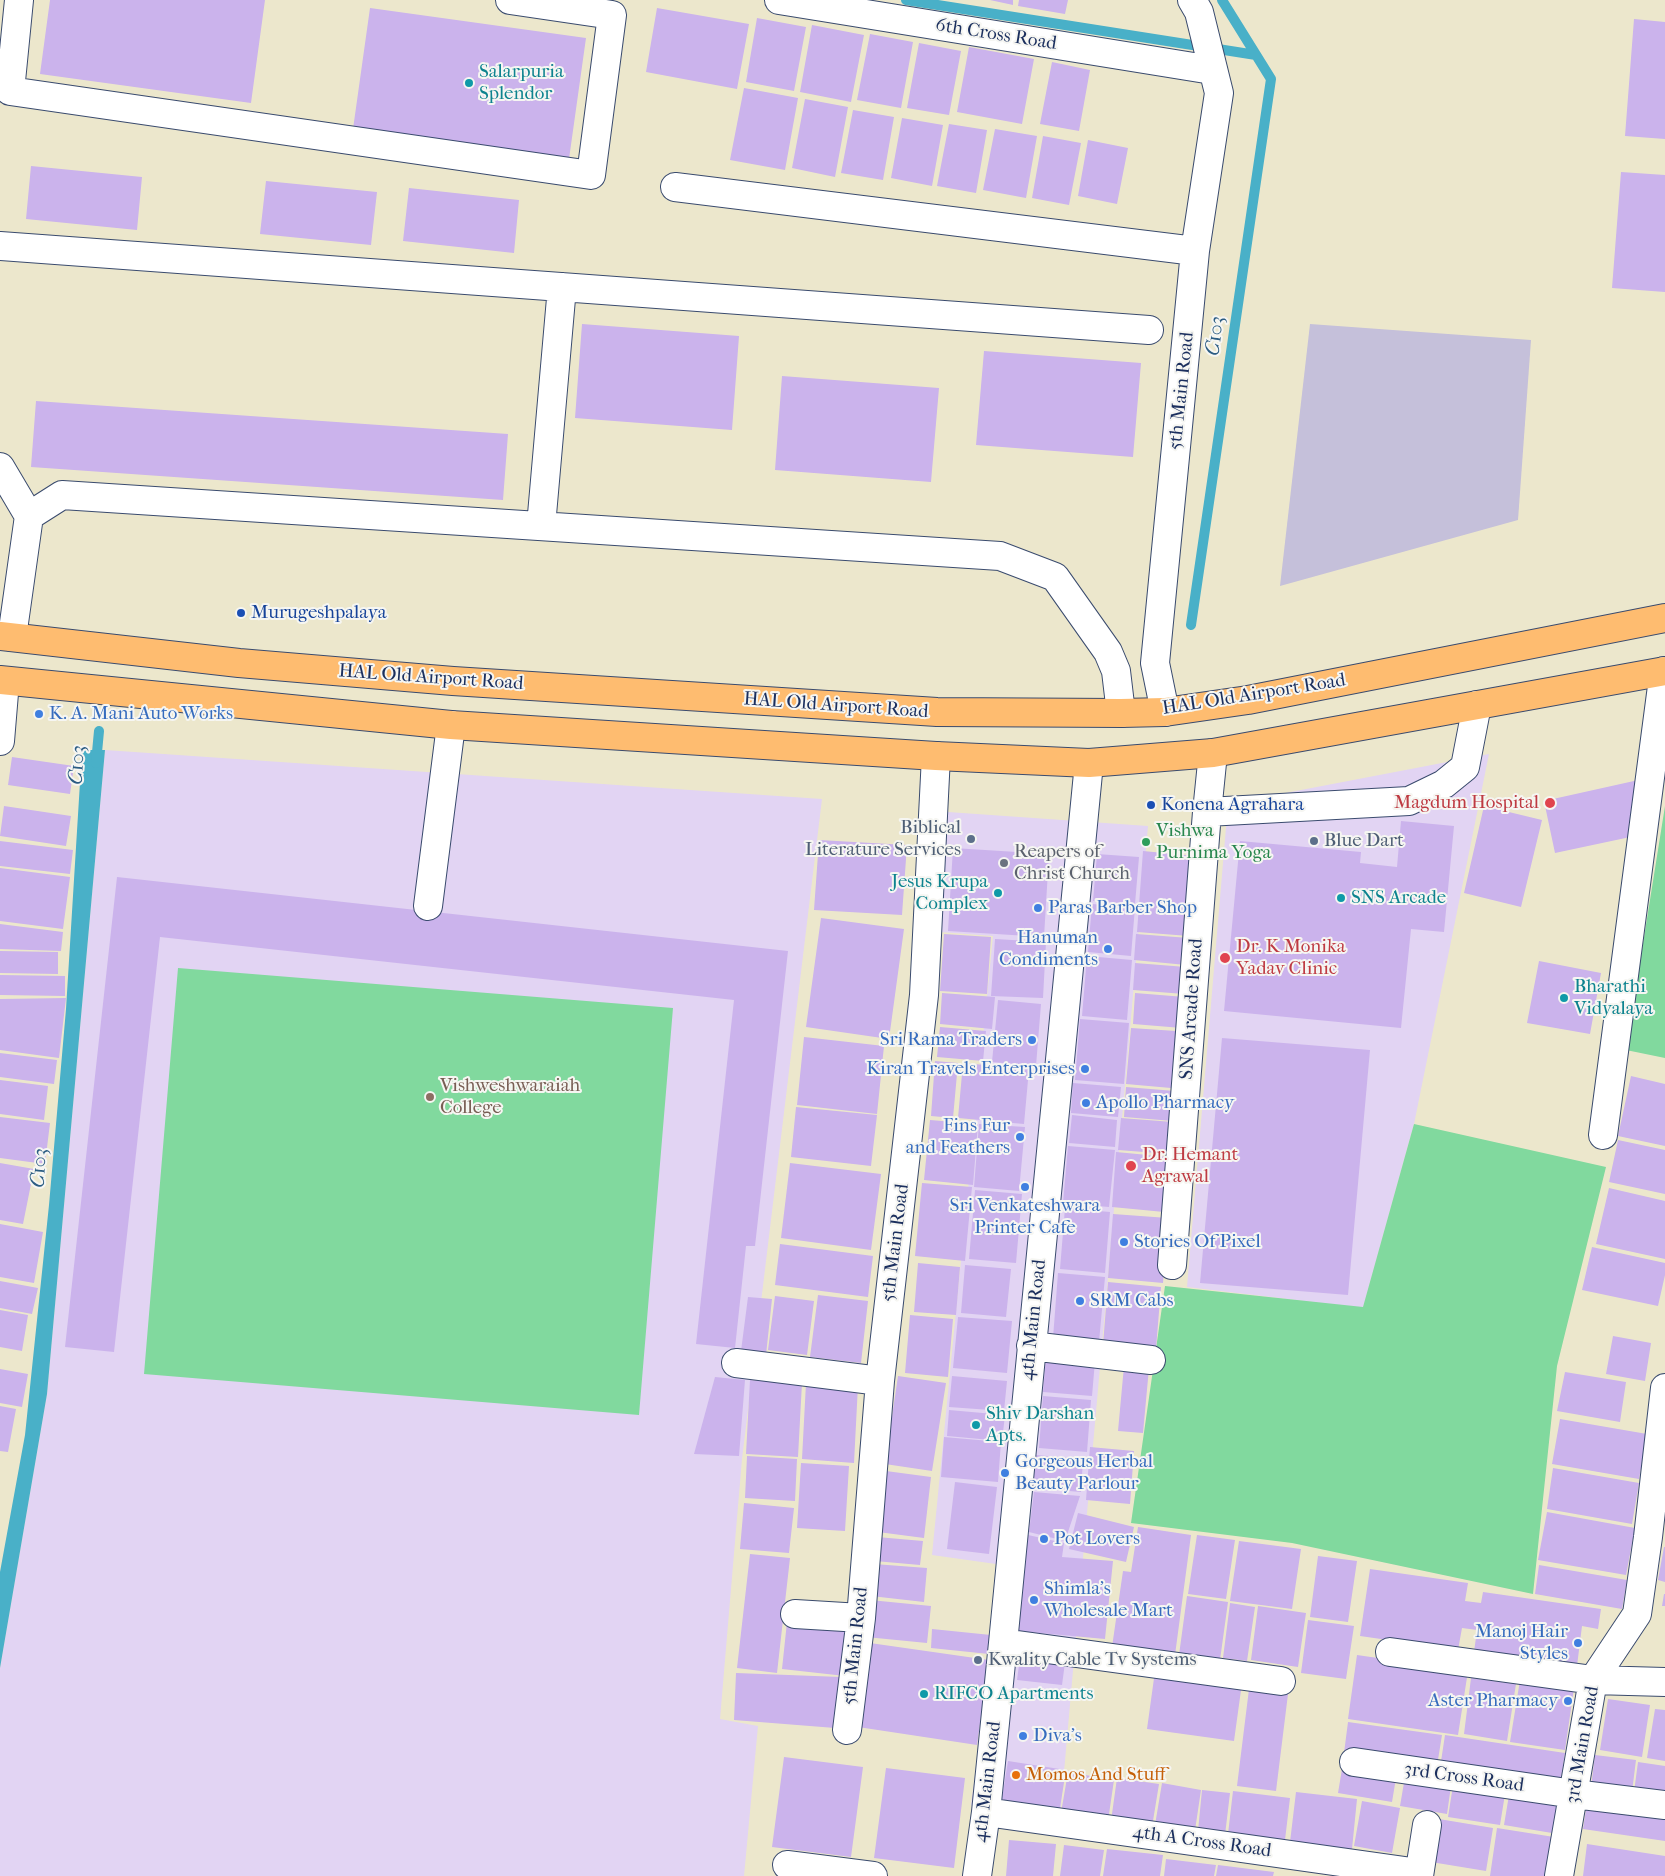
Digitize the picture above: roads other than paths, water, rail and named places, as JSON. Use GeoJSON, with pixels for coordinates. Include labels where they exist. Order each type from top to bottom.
{"type":"FeatureCollection","features":[{"type":"Feature","properties":{"kind":"main road","name":"HAL Old Airport Road"},"geometry":{"type":"LineString","coordinates":[[6,636],[239,663],[453,681],[937,712],[1121,713],[1165,712],[1248,700],[1665,618]]}},
{"type":"Feature","properties":{"kind":"main road"},"geometry":{"type":"LineString","coordinates":[[2,680],[451,725],[936,756],[1089,763],[1214,753],[1664,671]]}},
{"type":"Feature","properties":{"kind":"street"},"geometry":{"type":"LineString","coordinates":[[19,0],[10,91],[591,175],[612,14],[510,0]]}},
{"type":"Feature","properties":{"kind":"street","name":"6th Cross Road"},"geometry":{"type":"LineString","coordinates":[[779,0],[1212,70]]}},
{"type":"Feature","properties":{"kind":"street","name":"5th Main Road"},"geometry":{"type":"LineString","coordinates":[[1165,712],[1155,663],[1195,251],[1219,93],[1212,70],[1198,4]]}},
{"type":"Feature","properties":{"kind":"street"},"geometry":{"type":"LineString","coordinates":[[675,187],[1195,251]]}},
{"type":"Feature","properties":{"kind":"street"},"geometry":{"type":"LineString","coordinates":[[0,246],[1149,330]]}},
{"type":"Feature","properties":{"kind":"street"},"geometry":{"type":"LineString","coordinates":[[541,526],[562,287]]}},
{"type":"Feature","properties":{"kind":"street"},"geometry":{"type":"LineString","coordinates":[[0,467],[29,516],[6,636]]}},
{"type":"Feature","properties":{"kind":"street"},"geometry":{"type":"LineString","coordinates":[[29,516],[62,495],[1000,556],[1054,577],[1108,652],[1116,671],[1121,713]]}},
{"type":"Feature","properties":{"kind":"street"},"geometry":{"type":"LineString","coordinates":[[1603,1135],[1664,671]]}},
{"type":"Feature","properties":{"kind":"street"},"geometry":{"type":"LineString","coordinates":[[0,741],[2,680]]}},
{"type":"Feature","properties":{"kind":"street"},"geometry":{"type":"LineString","coordinates":[[1207,812],[1409,801],[1444,784],[1465,767],[1477,705]]}},
{"type":"Feature","properties":{"kind":"street"},"geometry":{"type":"LineString","coordinates":[[428,906],[451,725]]}},
{"type":"Feature","properties":{"kind":"street","name":"SNS Arcade Road"},"geometry":{"type":"LineString","coordinates":[[1172,1266],[1207,812],[1214,753]]}},
{"type":"Feature","properties":{"kind":"street","name":"5th Main Road"},"geometry":{"type":"LineString","coordinates":[[847,1730],[860,1618],[880,1381],[924,995],[936,756]]}},
{"type":"Feature","properties":{"kind":"street","name":"4th Main Road"},"geometry":{"type":"LineString","coordinates":[[977,1876],[986,1812],[1089,763]]}},
{"type":"Feature","properties":{"kind":"street"},"geometry":{"type":"LineString","coordinates":[[1031,1346],[1151,1360]]}},
{"type":"Feature","properties":{"kind":"street"},"geometry":{"type":"LineString","coordinates":[[736,1364],[880,1381]]}},
{"type":"Feature","properties":{"kind":"street","name":"3rd Main Road"},"geometry":{"type":"LineString","coordinates":[[1559,1876],[1593,1680],[1637,1614],[1665,1388]]}},
{"type":"Feature","properties":{"kind":"street"},"geometry":{"type":"LineString","coordinates":[[795,1614],[860,1618]]}},
{"type":"Feature","properties":{"kind":"street"},"geometry":{"type":"LineString","coordinates":[[1003,1643],[1281,1681]]}},
{"type":"Feature","properties":{"kind":"street"},"geometry":{"type":"LineString","coordinates":[[1390,1652],[1593,1680],[1665,1682]]}},
{"type":"Feature","properties":{"kind":"street","name":"3rd Cross Road"},"geometry":{"type":"LineString","coordinates":[[1354,1762],[1574,1794],[1665,1805]]}},
{"type":"Feature","properties":{"kind":"street","name":"4th A Cross Road"},"geometry":{"type":"LineString","coordinates":[[986,1812],[1419,1875]]}},
{"type":"Feature","properties":{"kind":"street"},"geometry":{"type":"LineString","coordinates":[[1419,1875],[1427,1825]]}},
{"type":"Feature","properties":{"kind":"street"},"geometry":{"type":"LineString","coordinates":[[787,1865],[873,1876]]}},
{"type":"Feature","properties":{"kind":"water"},"geometry":{"type":"Polygon","coordinates":[[[82,750],[105,750],[47,1394],[0,1668],[0,1572],[25,1435],[49,1205],[66,1009],[82,750]]]}},
{"type":"Feature","properties":{"kind":"waterway","name":"C103"},"geometry":{"type":"LineString","coordinates":[[906,0],[1256,55]]}},
{"type":"Feature","properties":{"kind":"waterway","name":"C103"},"geometry":{"type":"LineString","coordinates":[[1191,625],[1271,79],[1222,0]]}},
{"type":"Feature","properties":{"kind":"waterway","name":"C103"},"geometry":{"type":"LineString","coordinates":[[96,763],[99,731]]}},
{"type":"Feature","properties":{"kind":"place","name":"Salarpuria Splendor"},"geometry":{"type":"Point","coordinates":[469,83]}},
{"type":"Feature","properties":{"kind":"place","name":"Murugeshpalaya"},"geometry":{"type":"Point","coordinates":[241,613]}},
{"type":"Feature","properties":{"kind":"place","name":"K. A. Mani Auto Works"},"geometry":{"type":"Point","coordinates":[39,714]}},
{"type":"Feature","properties":{"kind":"place","name":"Magdum Hospital"},"geometry":{"type":"Point","coordinates":[1550,803]}},
{"type":"Feature","properties":{"kind":"place","name":"Konena Agrahara"},"geometry":{"type":"Point","coordinates":[1151,805]}},
{"type":"Feature","properties":{"kind":"place","name":"Biblical Literature Services"},"geometry":{"type":"Point","coordinates":[971,839]}},
{"type":"Feature","properties":{"kind":"place","name":"Blue Dart"},"geometry":{"type":"Point","coordinates":[1314,841]}},
{"type":"Feature","properties":{"kind":"place","name":"Vishwa Purnima Yoga"},"geometry":{"type":"Point","coordinates":[1146,842]}},
{"type":"Feature","properties":{"kind":"place","name":"Reapers of Christ Church"},"geometry":{"type":"Point","coordinates":[1004,863]}},
{"type":"Feature","properties":{"kind":"place","name":"Jesus Krupa Complex"},"geometry":{"type":"Point","coordinates":[998,893]}},
{"type":"Feature","properties":{"kind":"place","name":"SNS Arcade"},"geometry":{"type":"Point","coordinates":[1341,898]}},
{"type":"Feature","properties":{"kind":"place","name":"Paras Barber Shop"},"geometry":{"type":"Point","coordinates":[1038,908]}},
{"type":"Feature","properties":{"kind":"place","name":"Hanuman Condiments"},"geometry":{"type":"Point","coordinates":[1108,949]}},
{"type":"Feature","properties":{"kind":"place","name":"Dr. K Monika Yadav Clinic"},"geometry":{"type":"Point","coordinates":[1225,958]}},
{"type":"Feature","properties":{"kind":"place","name":"Bharathi Vidyalaya"},"geometry":{"type":"Point","coordinates":[1564,998]}},
{"type":"Feature","properties":{"kind":"place","name":"Sri Rama Traders"},"geometry":{"type":"Point","coordinates":[1032,1040]}},
{"type":"Feature","properties":{"kind":"place","name":"Kiran Travels Enterprises"},"geometry":{"type":"Point","coordinates":[1085,1069]}},
{"type":"Feature","properties":{"kind":"place","name":"Vishweshwaraiah College"},"geometry":{"type":"Point","coordinates":[430,1097]}},
{"type":"Feature","properties":{"kind":"place","name":"Apollo Pharmacy"},"geometry":{"type":"Point","coordinates":[1086,1103]}},
{"type":"Feature","properties":{"kind":"place","name":"Fins Fur and Feathers"},"geometry":{"type":"Point","coordinates":[1020,1137]}},
{"type":"Feature","properties":{"kind":"place","name":"Dr. Hemant Agrawal"},"geometry":{"type":"Point","coordinates":[1131,1166]}},
{"type":"Feature","properties":{"kind":"place","name":"Sri Venkateshwara Printer Cafe"},"geometry":{"type":"Point","coordinates":[1025,1187]}},
{"type":"Feature","properties":{"kind":"place","name":"Stories Of Pixel"},"geometry":{"type":"Point","coordinates":[1124,1242]}},
{"type":"Feature","properties":{"kind":"place","name":"SRM Cabs"},"geometry":{"type":"Point","coordinates":[1080,1301]}},
{"type":"Feature","properties":{"kind":"place","name":"Shiv Darshan Apts."},"geometry":{"type":"Point","coordinates":[976,1425]}},
{"type":"Feature","properties":{"kind":"place","name":"Gorgeous Herbal Beauty Parlour"},"geometry":{"type":"Point","coordinates":[1005,1473]}},
{"type":"Feature","properties":{"kind":"place","name":"Pot Lovers"},"geometry":{"type":"Point","coordinates":[1044,1539]}},
{"type":"Feature","properties":{"kind":"place","name":"Shimla's Wholesale Mart"},"geometry":{"type":"Point","coordinates":[1034,1600]}},
{"type":"Feature","properties":{"kind":"place","name":"Manoj Hair Styles"},"geometry":{"type":"Point","coordinates":[1578,1643]}},
{"type":"Feature","properties":{"kind":"place","name":"Kwality Cable Tv Systems"},"geometry":{"type":"Point","coordinates":[978,1660]}},
{"type":"Feature","properties":{"kind":"place","name":"RIFCO Apartments"},"geometry":{"type":"Point","coordinates":[924,1694]}},
{"type":"Feature","properties":{"kind":"place","name":"Aster Pharmacy"},"geometry":{"type":"Point","coordinates":[1568,1701]}},
{"type":"Feature","properties":{"kind":"place","name":"Diva's"},"geometry":{"type":"Point","coordinates":[1023,1736]}},
{"type":"Feature","properties":{"kind":"place","name":"Momos And Stuff"},"geometry":{"type":"Point","coordinates":[1016,1775]}}]}
